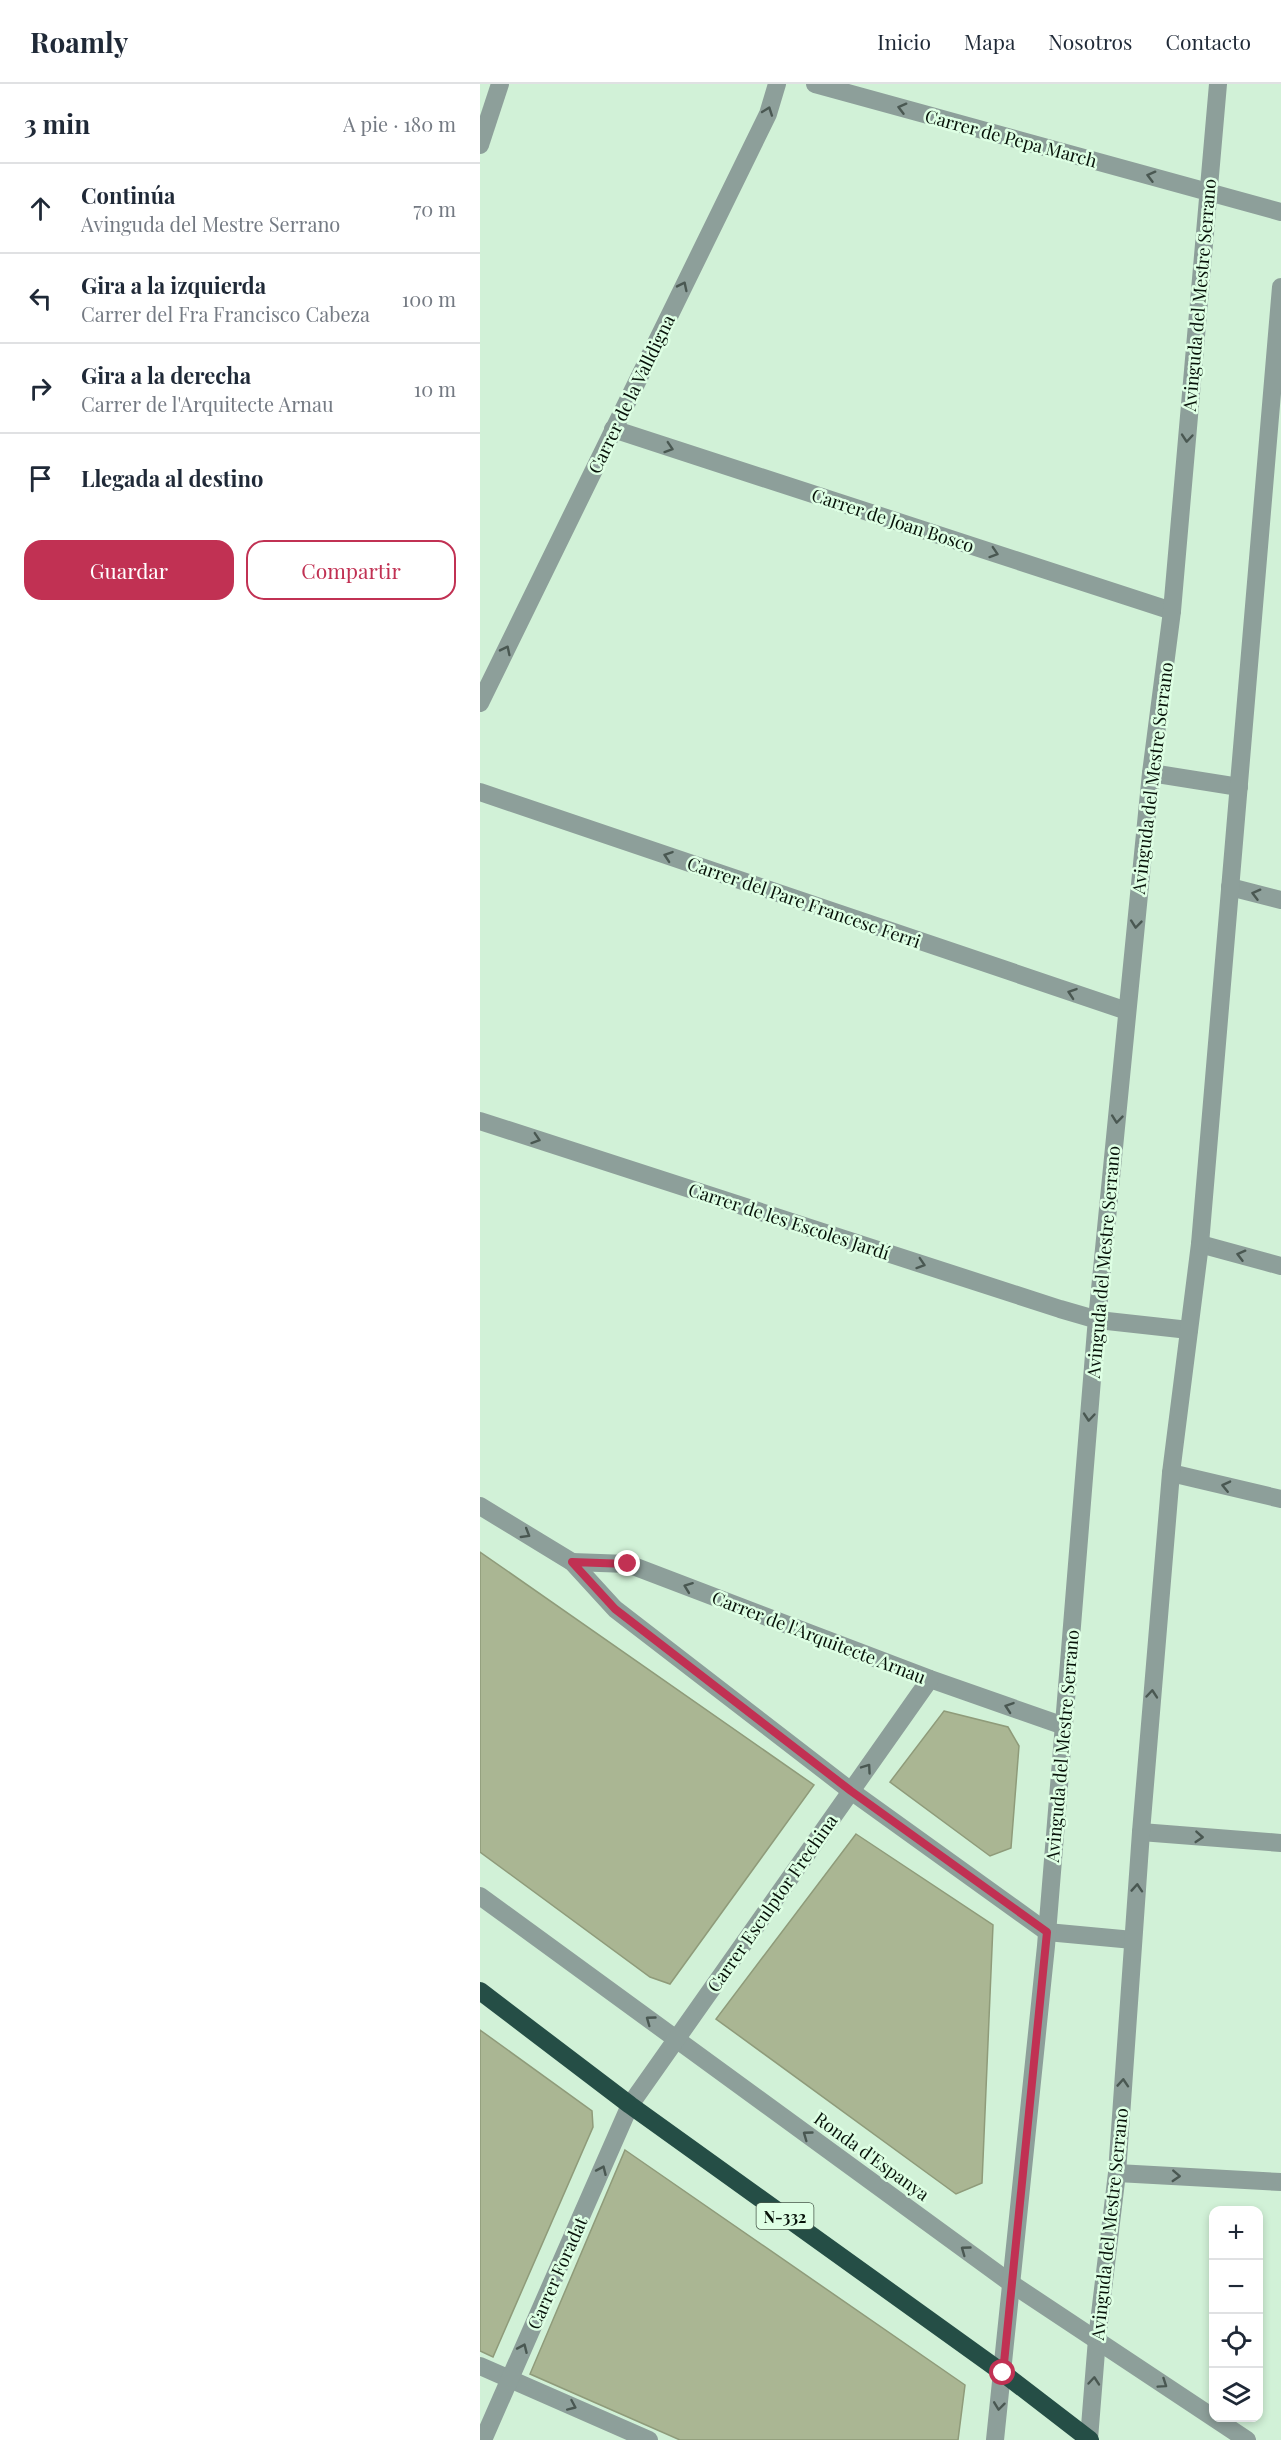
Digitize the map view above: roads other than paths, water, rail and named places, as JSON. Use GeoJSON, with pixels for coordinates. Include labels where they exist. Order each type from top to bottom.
{"type":"FeatureCollection","features":[{"type":"Feature","properties":{"kind":"highway","name":"N-332"},"geometry":{"type":"LineString","coordinates":[[480,1991],[630,2105],[1003,2373],[1090,2440]]}},
{"type":"Feature","properties":{"kind":"street"},"geometry":{"type":"LineString","coordinates":[[480,145],[500,84]]}},
{"type":"Feature","properties":{"kind":"street","name":"Carrer de la Valldigna"},"geometry":{"type":"LineString","coordinates":[[480,702],[768,114],[777,84]]}},
{"type":"Feature","properties":{"kind":"street","name":"Carrer de Pepa March"},"geometry":{"type":"LineString","coordinates":[[815,84],[1281,212]]}},
{"type":"Feature","properties":{"kind":"street","name":"Avinguda del Mestre Serrano"},"geometry":{"type":"LineString","coordinates":[[995,2440],[1047,1932],[1098,1320],[1151,773],[1172,611],[1218,84]]}},
{"type":"Feature","properties":{"kind":"street","name":"Avinguda del Mestre Serrano"},"geometry":{"type":"LineString","coordinates":[[1090,2440],[1097,2339],[1117,2173],[1141,1832],[1171,1473],[1200,1244],[1281,287]]}},
{"type":"Feature","properties":{"kind":"street","name":"Carrer de Joan Bosco"},"geometry":{"type":"LineString","coordinates":[[613,429],[1172,611]]}},
{"type":"Feature","properties":{"kind":"street"},"geometry":{"type":"LineString","coordinates":[[1151,773],[1239,787]]}},
{"type":"Feature","properties":{"kind":"street","name":"Carrer del Pare Francesc Ferri"},"geometry":{"type":"LineString","coordinates":[[480,792],[1127,1011]]}},
{"type":"Feature","properties":{"kind":"street"},"geometry":{"type":"LineString","coordinates":[[1230,887],[1281,900]]}},
{"type":"Feature","properties":{"kind":"street","name":"Carrer de les Escoles Jardí"},"geometry":{"type":"LineString","coordinates":[[480,1121],[1098,1320],[1189,1330]]}},
{"type":"Feature","properties":{"kind":"street"},"geometry":{"type":"LineString","coordinates":[[1200,1244],[1281,1266]]}},
{"type":"Feature","properties":{"kind":"street"},"geometry":{"type":"LineString","coordinates":[[1171,1473],[1281,1499]]}},
{"type":"Feature","properties":{"kind":"street"},"geometry":{"type":"LineString","coordinates":[[480,1506],[572,1562],[615,1609],[851,1791],[1047,1932],[1133,1940]]}},
{"type":"Feature","properties":{"kind":"street","name":"Carrer de l'Arquitecte Arnau"},"geometry":{"type":"LineString","coordinates":[[572,1562],[628,1564],[930,1679],[1064,1726]]}},
{"type":"Feature","properties":{"kind":"street","name":"Carrer Esculptor Frechina"},"geometry":{"type":"LineString","coordinates":[[630,2105],[930,1679]]}},
{"type":"Feature","properties":{"kind":"street"},"geometry":{"type":"LineString","coordinates":[[1141,1832],[1281,1843]]}},
{"type":"Feature","properties":{"kind":"street","name":"Ronda d'Espanya"},"geometry":{"type":"LineString","coordinates":[[480,1896],[1012,2284],[1247,2440]]}},
{"type":"Feature","properties":{"kind":"street","name":"Carrer Foradat"},"geometry":{"type":"LineString","coordinates":[[483,2440],[630,2105]]}},
{"type":"Feature","properties":{"kind":"street"},"geometry":{"type":"LineString","coordinates":[[1117,2173],[1281,2182]]}},
{"type":"Feature","properties":{"kind":"street"},"geometry":{"type":"LineString","coordinates":[[480,2366],[649,2440]]}}]}
